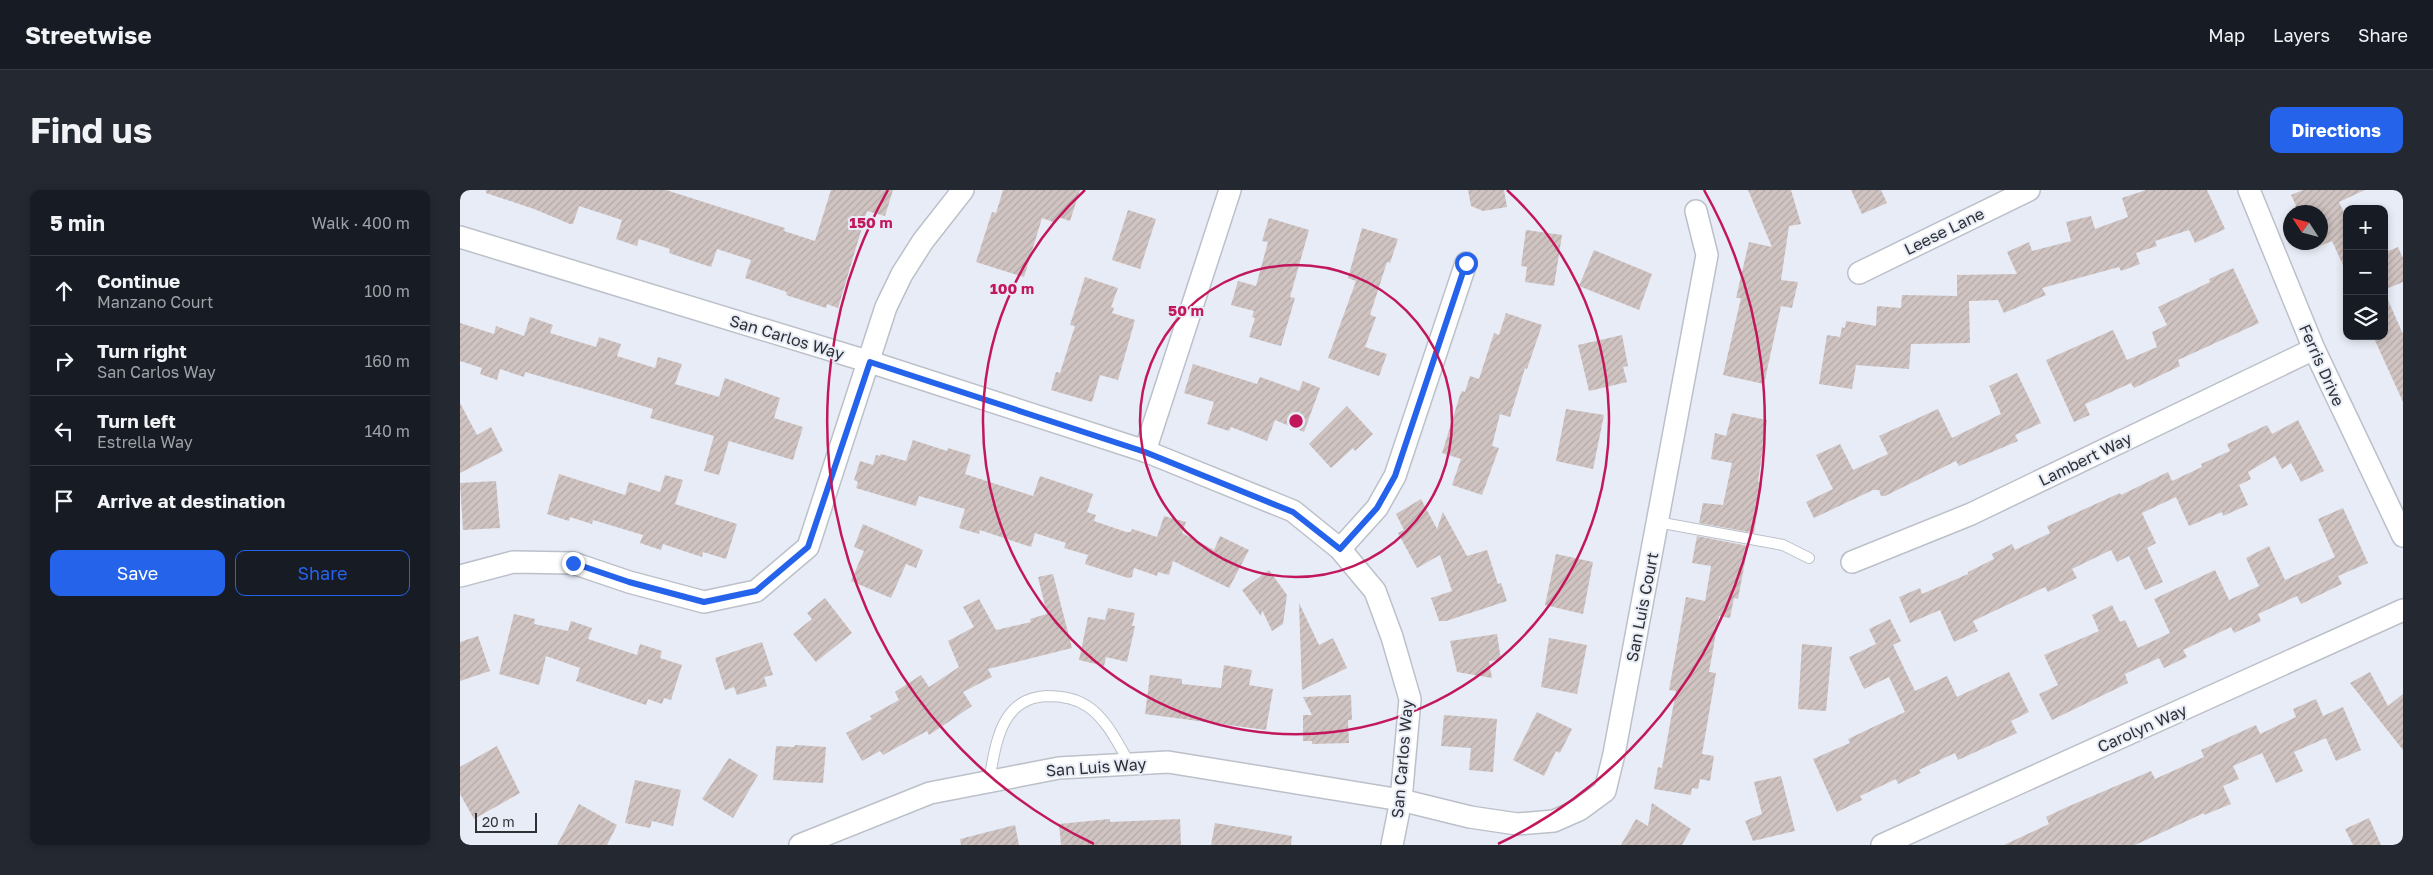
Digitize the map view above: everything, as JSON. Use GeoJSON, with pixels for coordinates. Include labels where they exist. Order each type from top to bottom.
{"type":"FeatureCollection","features":[{"type":"Feature","properties":{"kind":"street"},"geometry":{"type":"LineString","coordinates":[[460,576],[513,562],[573,563],[629,582],[704,602],[756,591],[808,547],[870,362],[886,307],[902,274],[923,241],[963,190]]}},
{"type":"Feature","properties":{"kind":"street"},"geometry":{"type":"LineString","coordinates":[[1145,452],[1230,190]]}},
{"type":"Feature","properties":{"kind":"street","name":"Leese Lane"},"geometry":{"type":"LineString","coordinates":[[1859,272],[2029,190]]}},
{"type":"Feature","properties":{"kind":"street","name":"Ferris Drive"},"geometry":{"type":"LineString","coordinates":[[2249,190],[2314,349],[2403,536]]}},
{"type":"Feature","properties":{"kind":"street","name":"San Luis Court"},"geometry":{"type":"LineString","coordinates":[[1401,800],[1470,817],[1517,824],[1554,821],[1579,810],[1605,791],[1614,754],[1707,254],[1696,211]]}},
{"type":"Feature","properties":{"kind":"street","name":"San Carlos Way"},"geometry":{"type":"LineString","coordinates":[[460,237],[870,362],[1145,452],[1293,512],[1340,549],[1375,591],[1392,637],[1410,699],[1401,800],[1392,845]]}},
{"type":"Feature","properties":{"kind":"street"},"geometry":{"type":"LineString","coordinates":[[1340,549],[1377,508],[1395,476],[1466,263]]}},
{"type":"Feature","properties":{"kind":"street","name":"Lambert Way"},"geometry":{"type":"LineString","coordinates":[[1852,562],[1971,514],[2314,349]]}},
{"type":"Feature","properties":{"kind":"street","name":"Carolyn Way"},"geometry":{"type":"LineString","coordinates":[[1882,845],[2403,610]]}},
{"type":"Feature","properties":{"kind":"street","name":"San Luis Way"},"geometry":{"type":"LineString","coordinates":[[800,845],[930,793],[1059,768],[1168,762],[1401,800]]}},
{"type":"Feature","properties":{"kind":"lane"},"geometry":{"type":"LineString","coordinates":[[1657,522],[1783,545],[1809,558]]}},
{"type":"Feature","properties":{"kind":"lane"},"geometry":{"type":"LineString","coordinates":[[989,781],[996,738],[1010,712],[1033,697],[1063,696],[1087,706],[1106,725],[1130,764]]}},
{"type":"Feature","properties":{"kind":"building"},"geometry":{"type":"Polygon","coordinates":[[[486,190],[666,190],[785,228],[784,231],[815,241],[831,190],[893,190],[885,216],[867,211],[838,308],[827,304],[826,308],[786,295],[787,292],[745,278],[751,260],[717,249],[711,267],[669,253],[670,249],[639,239],[637,246],[616,239],[622,220],[579,206],[573,224],[570,224],[534,209],[486,193],[486,190]]]}},
{"type":"Feature","properties":{"kind":"building"},"geometry":{"type":"Polygon","coordinates":[[[1003,190],[1080,190],[1070,221],[1058,217],[1056,223],[1042,218],[1024,277],[976,262],[992,212],[996,213],[1003,190]]]}},
{"type":"Feature","properties":{"kind":"building"},"geometry":{"type":"Polygon","coordinates":[[[1468,190],[1504,190],[1507,207],[1483,211],[1471,206],[1468,190]]]}},
{"type":"Feature","properties":{"kind":"building"},"geometry":{"type":"Polygon","coordinates":[[[1748,190],[1791,190],[1801,224],[1789,226],[1781,280],[1798,282],[1792,308],[1781,306],[1764,384],[1723,375],[1741,298],[1736,298],[1749,242],[1772,247],[1748,190]]]}},
{"type":"Feature","properties":{"kind":"building"},"geometry":{"type":"Polygon","coordinates":[[[1851,190],[1881,190],[1887,203],[1862,214],[1851,190]]]}},
{"type":"Feature","properties":{"kind":"building"},"geometry":{"type":"Polygon","coordinates":[[[2146,190],[2207,190],[2225,229],[2195,243],[2189,230],[2155,241],[2157,246],[2136,253],[2140,264],[2121,271],[2119,267],[2042,288],[2046,295],[2004,313],[1998,300],[1969,301],[1970,343],[1911,344],[1909,369],[1856,365],[1852,389],[1819,384],[1827,335],[1840,337],[1842,327],[1845,328],[1846,321],[1876,326],[1877,306],[1901,308],[1902,295],[1957,296],[1957,275],[2017,274],[2007,252],[2029,242],[2032,251],[2071,241],[2066,222],[2091,216],[2095,229],[2128,217],[2122,198],[2146,190]]]}},
{"type":"Feature","properties":{"kind":"building"},"geometry":{"type":"Polygon","coordinates":[[[2303,190],[2365,190],[2339,202],[2343,210],[2343,265],[2332,241],[2328,243],[2328,205],[2296,205],[2291,195],[2303,190]]]}},
{"type":"Feature","properties":{"kind":"building"},"geometry":{"type":"Polygon","coordinates":[[[1128,210],[1156,219],[1140,269],[1112,260],[1128,210]]]}},
{"type":"Feature","properties":{"kind":"building"},"geometry":{"type":"Polygon","coordinates":[[[1269,218],[1309,230],[1290,297],[1295,298],[1281,346],[1249,337],[1255,318],[1252,317],[1254,311],[1231,305],[1238,281],[1256,286],[1268,242],[1262,241],[1269,218]]]}},
{"type":"Feature","properties":{"kind":"building"},"geometry":{"type":"Polygon","coordinates":[[[1362,228],[1398,239],[1390,263],[1387,262],[1370,315],[1376,317],[1365,347],[1387,354],[1379,376],[1328,358],[1356,281],[1348,278],[1362,228]]]}},
{"type":"Feature","properties":{"kind":"building"},"geometry":{"type":"Polygon","coordinates":[[[1526,230],[1562,235],[1554,286],[1525,282],[1527,267],[1521,266],[1526,230]]]}},
{"type":"Feature","properties":{"kind":"building"},"geometry":{"type":"Polygon","coordinates":[[[2398,247],[2403,258],[2403,282],[2388,288],[2388,251],[2398,247]]]}},
{"type":"Feature","properties":{"kind":"building"},"geometry":{"type":"Polygon","coordinates":[[[1594,250],[1652,274],[1639,310],[1579,286],[1594,250]]]}},
{"type":"Feature","properties":{"kind":"building"},"geometry":{"type":"Polygon","coordinates":[[[2233,268],[2259,323],[2178,360],[2180,366],[2134,388],[2131,383],[2085,404],[2090,415],[2074,422],[2046,360],[2113,330],[2127,360],[2157,347],[2152,332],[2167,325],[2158,307],[2210,282],[2209,279],[2233,268]]]}},
{"type":"Feature","properties":{"kind":"building"},"geometry":{"type":"Polygon","coordinates":[[[1085,277],[1118,288],[1111,307],[1114,308],[1112,313],[1135,320],[1118,380],[1100,375],[1092,402],[1051,390],[1056,372],[1060,373],[1075,326],[1070,325],[1085,277]]]}},
{"type":"Feature","properties":{"kind":"building"},"geometry":{"type":"Polygon","coordinates":[[[2388,300],[2403,334],[2403,402],[2375,340],[2388,340],[2388,300]]]}},
{"type":"Feature","properties":{"kind":"building"},"geometry":{"type":"Polygon","coordinates":[[[1506,313],[1542,325],[1527,369],[1525,368],[1510,417],[1500,414],[1492,446],[1499,448],[1482,495],[1452,485],[1461,459],[1442,453],[1460,395],[1462,391],[1465,392],[1470,376],[1479,379],[1494,333],[1499,335],[1506,313]]]}},
{"type":"Feature","properties":{"kind":"building"},"geometry":{"type":"Polygon","coordinates":[[[530,317],[553,325],[550,333],[596,347],[599,337],[621,344],[617,356],[655,368],[658,357],[682,364],[675,384],[719,397],[725,378],[780,398],[774,418],[803,427],[793,460],[729,441],[719,475],[704,471],[714,436],[650,418],[653,409],[606,395],[525,372],[524,377],[500,369],[497,380],[480,374],[482,368],[460,361],[460,323],[494,334],[496,326],[524,336],[530,317]]]}},
{"type":"Feature","properties":{"kind":"building"},"geometry":{"type":"Polygon","coordinates":[[[1622,335],[1628,366],[1623,367],[1627,382],[1589,391],[1578,345],[1622,335]]]}},
{"type":"Feature","properties":{"kind":"building"},"geometry":{"type":"Polygon","coordinates":[[[1193,364],[1257,384],[1260,377],[1299,391],[1303,381],[1320,388],[1304,432],[1275,420],[1267,441],[1231,427],[1229,431],[1207,424],[1214,402],[1184,393],[1193,364]]]}},
{"type":"Feature","properties":{"kind":"building"},"geometry":{"type":"Polygon","coordinates":[[[2017,373],[2041,423],[2015,435],[2018,441],[1959,466],[1956,461],[1885,496],[1881,496],[1879,490],[1873,490],[1814,518],[1806,502],[1833,489],[1816,455],[1840,444],[1853,470],[1888,454],[1879,436],[1938,409],[1952,438],[2001,414],[1989,386],[2017,373]]]}},
{"type":"Feature","properties":{"kind":"building"},"geometry":{"type":"Polygon","coordinates":[[[460,403],[477,435],[491,427],[503,451],[460,473],[460,403]]]}},
{"type":"Feature","properties":{"kind":"building"},"geometry":{"type":"Polygon","coordinates":[[[1347,406],[1373,434],[1355,451],[1353,448],[1331,468],[1309,444],[1347,406]]]}},
{"type":"Feature","properties":{"kind":"building"},"geometry":{"type":"Polygon","coordinates":[[[1566,409],[1604,415],[1593,469],[1556,461],[1566,409]]]}},
{"type":"Feature","properties":{"kind":"building"},"geometry":{"type":"Polygon","coordinates":[[[1732,413],[1767,420],[1758,482],[1762,483],[1754,533],[1699,523],[1703,503],[1723,505],[1732,463],[1711,459],[1715,433],[1726,436],[1732,413]]]}},
{"type":"Feature","properties":{"kind":"building"},"geometry":{"type":"Polygon","coordinates":[[[2298,420],[2324,471],[2301,482],[2291,463],[2282,469],[2275,456],[2248,472],[2251,479],[2239,485],[2248,505],[2223,516],[2222,512],[2189,526],[2176,497],[2142,513],[2156,543],[2147,548],[2163,582],[2145,590],[2129,556],[2117,562],[2111,550],[2072,569],[2077,578],[2048,592],[2045,587],[1973,621],[1978,631],[1954,642],[1940,610],[1910,623],[1899,597],[1920,588],[1922,594],[1968,574],[1968,572],[1994,559],[1992,554],[2012,544],[2015,550],[2050,533],[2047,526],[2120,493],[2121,495],[2168,472],[2172,481],[2202,467],[2201,464],[2230,451],[2227,444],[2267,425],[2272,434],[2298,420]]]}},
{"type":"Feature","properties":{"kind":"building"},"geometry":{"type":"Polygon","coordinates":[[[913,440],[947,451],[948,448],[971,455],[965,474],[1033,496],[1040,476],[1093,494],[1087,512],[1096,515],[1094,521],[1126,532],[1131,532],[1132,529],[1157,537],[1164,516],[1186,522],[1182,533],[1214,550],[1220,536],[1249,550],[1229,588],[1173,561],[1169,575],[1158,572],[1157,576],[1134,568],[1132,577],[1128,578],[1085,564],[1088,555],[1064,548],[1066,543],[1035,533],[1031,547],[980,530],[979,534],[959,528],[965,509],[919,496],[916,506],[856,488],[858,482],[854,480],[860,461],[873,465],[876,455],[880,456],[881,454],[906,461],[913,440]]]}},
{"type":"Feature","properties":{"kind":"building"},"geometry":{"type":"Polygon","coordinates":[[[559,474],[625,495],[629,482],[660,492],[665,475],[683,480],[675,504],[737,524],[726,559],[703,552],[702,557],[663,544],[661,550],[640,543],[643,535],[593,520],[592,524],[570,517],[569,521],[547,514],[559,474]]]}},
{"type":"Feature","properties":{"kind":"building"},"geometry":{"type":"Polygon","coordinates":[[[496,481],[500,528],[463,530],[460,483],[496,481]]]}},
{"type":"Feature","properties":{"kind":"building"},"geometry":{"type":"Polygon","coordinates":[[[1421,499],[1437,529],[1443,512],[1467,556],[1487,550],[1498,584],[1501,583],[1507,601],[1446,621],[1439,621],[1431,598],[1452,591],[1440,555],[1417,568],[1398,533],[1404,530],[1396,514],[1421,499]]]}},
{"type":"Feature","properties":{"kind":"building"},"geometry":{"type":"Polygon","coordinates":[[[2343,508],[2368,563],[2338,576],[2342,584],[2301,604],[2297,596],[2258,614],[2261,621],[2234,633],[2231,627],[2183,650],[2187,657],[2164,668],[2159,658],[2125,674],[2128,683],[2052,720],[2039,694],[2058,685],[2044,655],[2099,631],[2092,615],[2112,605],[2120,622],[2125,620],[2138,648],[2170,633],[2154,599],[2215,570],[2229,600],[2259,586],[2246,558],[2269,546],[2285,580],[2335,557],[2318,519],[2343,508]]]}},
{"type":"Feature","properties":{"kind":"building"},"geometry":{"type":"Polygon","coordinates":[[[863,524],[923,550],[916,568],[906,564],[891,598],[851,581],[864,551],[854,547],[863,524]]]}},
{"type":"Feature","properties":{"kind":"building"},"geometry":{"type":"Polygon","coordinates":[[[1697,536],[1748,546],[1738,599],[1734,598],[1730,618],[1719,616],[1709,672],[1716,673],[1702,754],[1714,756],[1710,781],[1700,779],[1698,789],[1692,788],[1691,795],[1654,789],[1658,767],[1662,768],[1676,691],[1669,690],[1686,597],[1705,601],[1711,566],[1692,563],[1697,536]]]}},
{"type":"Feature","properties":{"kind":"building"},"geometry":{"type":"Polygon","coordinates":[[[1556,554],[1593,562],[1583,614],[1545,605],[1556,554]]]}},
{"type":"Feature","properties":{"kind":"building"},"geometry":{"type":"Polygon","coordinates":[[[1269,570],[1287,595],[1283,624],[1272,631],[1262,610],[1261,616],[1242,590],[1269,570]]]}},
{"type":"Feature","properties":{"kind":"building"},"geometry":{"type":"Polygon","coordinates":[[[1053,574],[1072,648],[988,669],[992,677],[963,692],[972,706],[929,735],[927,731],[883,755],[880,751],[862,761],[846,733],[872,719],[870,716],[899,700],[895,692],[921,675],[929,687],[959,667],[948,641],[974,627],[963,607],[979,599],[996,630],[1031,622],[1030,619],[1047,614],[1038,577],[1053,574]]]}},
{"type":"Feature","properties":{"kind":"building"},"geometry":{"type":"Polygon","coordinates":[[[825,598],[852,633],[816,662],[793,634],[812,619],[807,613],[825,598]]]}},
{"type":"Feature","properties":{"kind":"building"},"geometry":{"type":"Polygon","coordinates":[[[1299,603],[1319,645],[1333,638],[1347,668],[1302,690],[1299,603]]]}},
{"type":"Feature","properties":{"kind":"building"},"geometry":{"type":"Polygon","coordinates":[[[1108,608],[1135,613],[1132,626],[1135,626],[1127,662],[1106,657],[1104,666],[1079,660],[1088,617],[1105,620],[1108,608]]]}},
{"type":"Feature","properties":{"kind":"building"},"geometry":{"type":"Polygon","coordinates":[[[514,614],[535,619],[534,624],[568,631],[571,621],[592,628],[588,639],[637,655],[640,644],[662,651],[660,658],[682,665],[671,700],[664,698],[662,704],[648,699],[646,705],[576,681],[580,668],[546,656],[539,685],[499,674],[514,614]]]}},
{"type":"Feature","properties":{"kind":"building"},"geometry":{"type":"Polygon","coordinates":[[[1890,619],[1901,641],[1893,645],[1915,691],[1947,676],[1957,697],[2009,672],[2029,712],[2011,721],[2017,733],[1958,760],[1955,753],[1919,770],[1921,773],[1898,784],[1896,779],[1860,796],[1862,800],[1837,812],[1813,759],[1850,743],[1848,739],[1905,712],[1889,677],[1864,689],[1849,657],[1876,644],[1869,629],[1890,619]]]}},
{"type":"Feature","properties":{"kind":"building"},"geometry":{"type":"Polygon","coordinates":[[[1497,634],[1501,660],[1489,661],[1492,678],[1457,672],[1450,641],[1497,634]]]}},
{"type":"Feature","properties":{"kind":"building"},"geometry":{"type":"Polygon","coordinates":[[[478,636],[490,671],[460,681],[460,642],[478,636]]]}},
{"type":"Feature","properties":{"kind":"building"},"geometry":{"type":"Polygon","coordinates":[[[1549,638],[1587,645],[1577,694],[1541,687],[1549,638]]]}},
{"type":"Feature","properties":{"kind":"building"},"geometry":{"type":"Polygon","coordinates":[[[762,642],[773,675],[764,677],[767,686],[737,695],[734,687],[725,690],[715,658],[762,642]]]}},
{"type":"Feature","properties":{"kind":"building"},"geometry":{"type":"Polygon","coordinates":[[[1802,644],[1832,647],[1826,711],[1798,709],[1802,644]]]}},
{"type":"Feature","properties":{"kind":"building"},"geometry":{"type":"Polygon","coordinates":[[[1224,665],[1252,670],[1249,685],[1273,689],[1266,730],[1145,714],[1150,675],[1182,679],[1182,684],[1221,688],[1224,665]]]}},
{"type":"Feature","properties":{"kind":"building"},"geometry":{"type":"Polygon","coordinates":[[[2370,672],[2388,706],[2403,694],[2403,750],[2350,683],[2370,672]]]}},
{"type":"Feature","properties":{"kind":"building"},"geometry":{"type":"Polygon","coordinates":[[[1351,695],[1352,720],[1348,720],[1349,743],[1312,744],[1312,741],[1303,741],[1303,715],[1312,715],[1303,697],[1351,695]]]}},
{"type":"Feature","properties":{"kind":"building"},"geometry":{"type":"Polygon","coordinates":[[[2316,699],[2323,716],[2343,707],[2361,750],[2336,761],[2326,738],[2294,752],[2303,771],[2276,783],[2262,753],[2233,766],[2239,779],[2223,786],[2231,804],[2204,815],[2204,813],[2135,845],[2004,845],[2049,824],[2046,817],[2067,807],[2151,771],[2155,779],[2204,757],[2201,750],[2256,725],[2260,734],[2296,717],[2293,709],[2316,699]]]}},
{"type":"Feature","properties":{"kind":"building"},"geometry":{"type":"Polygon","coordinates":[[[1537,712],[1572,729],[1560,753],[1556,751],[1544,776],[1513,760],[1537,712]]]}},
{"type":"Feature","properties":{"kind":"building"},"geometry":{"type":"Polygon","coordinates":[[[1444,715],[1497,719],[1493,772],[1469,770],[1471,748],[1441,746],[1444,715]]]}},
{"type":"Feature","properties":{"kind":"building"},"geometry":{"type":"Polygon","coordinates":[[[795,745],[826,747],[823,783],[773,780],[776,746],[794,747],[795,745]]]}},
{"type":"Feature","properties":{"kind":"building"},"geometry":{"type":"Polygon","coordinates":[[[497,746],[520,793],[474,819],[460,794],[460,767],[497,746]]]}},
{"type":"Feature","properties":{"kind":"building"},"geometry":{"type":"Polygon","coordinates":[[[729,758],[758,775],[733,818],[702,799],[729,758]]]}},
{"type":"Feature","properties":{"kind":"building"},"geometry":{"type":"Polygon","coordinates":[[[1781,776],[1795,831],[1753,841],[1745,821],[1762,814],[1754,782],[1781,776]]]}},
{"type":"Feature","properties":{"kind":"building"},"geometry":{"type":"Polygon","coordinates":[[[635,780],[681,790],[673,826],[652,821],[650,828],[625,823],[635,780]]]}},
{"type":"Feature","properties":{"kind":"building"},"geometry":{"type":"Polygon","coordinates":[[[1652,803],[1691,829],[1682,845],[1621,845],[1636,819],[1648,826],[1652,803]]]}},
{"type":"Feature","properties":{"kind":"building"},"geometry":{"type":"Polygon","coordinates":[[[579,804],[617,825],[607,845],[557,845],[579,804]]]}},
{"type":"Feature","properties":{"kind":"building"},"geometry":{"type":"Polygon","coordinates":[[[2369,818],[2381,845],[2353,845],[2345,829],[2369,818]]]}},
{"type":"Feature","properties":{"kind":"building"},"geometry":{"type":"Polygon","coordinates":[[[1110,819],[1110,822],[1180,819],[1181,845],[1061,845],[1059,824],[1110,819]]]}},
{"type":"Feature","properties":{"kind":"building"},"geometry":{"type":"Polygon","coordinates":[[[1215,823],[1292,836],[1291,845],[1211,845],[1215,823]]]}},
{"type":"Feature","properties":{"kind":"building"},"geometry":{"type":"Polygon","coordinates":[[[1015,825],[1019,845],[961,845],[960,839],[1015,825]]]}},
{"type":"Feature","properties":{"kind":"route"},"geometry":{"type":"LineString","coordinates":[[573,563],[629,582],[704,602],[756,591],[808,547],[870,362],[1145,452],[1293,512],[1340,549],[1377,508],[1395,476],[1466,263]]}}]}
